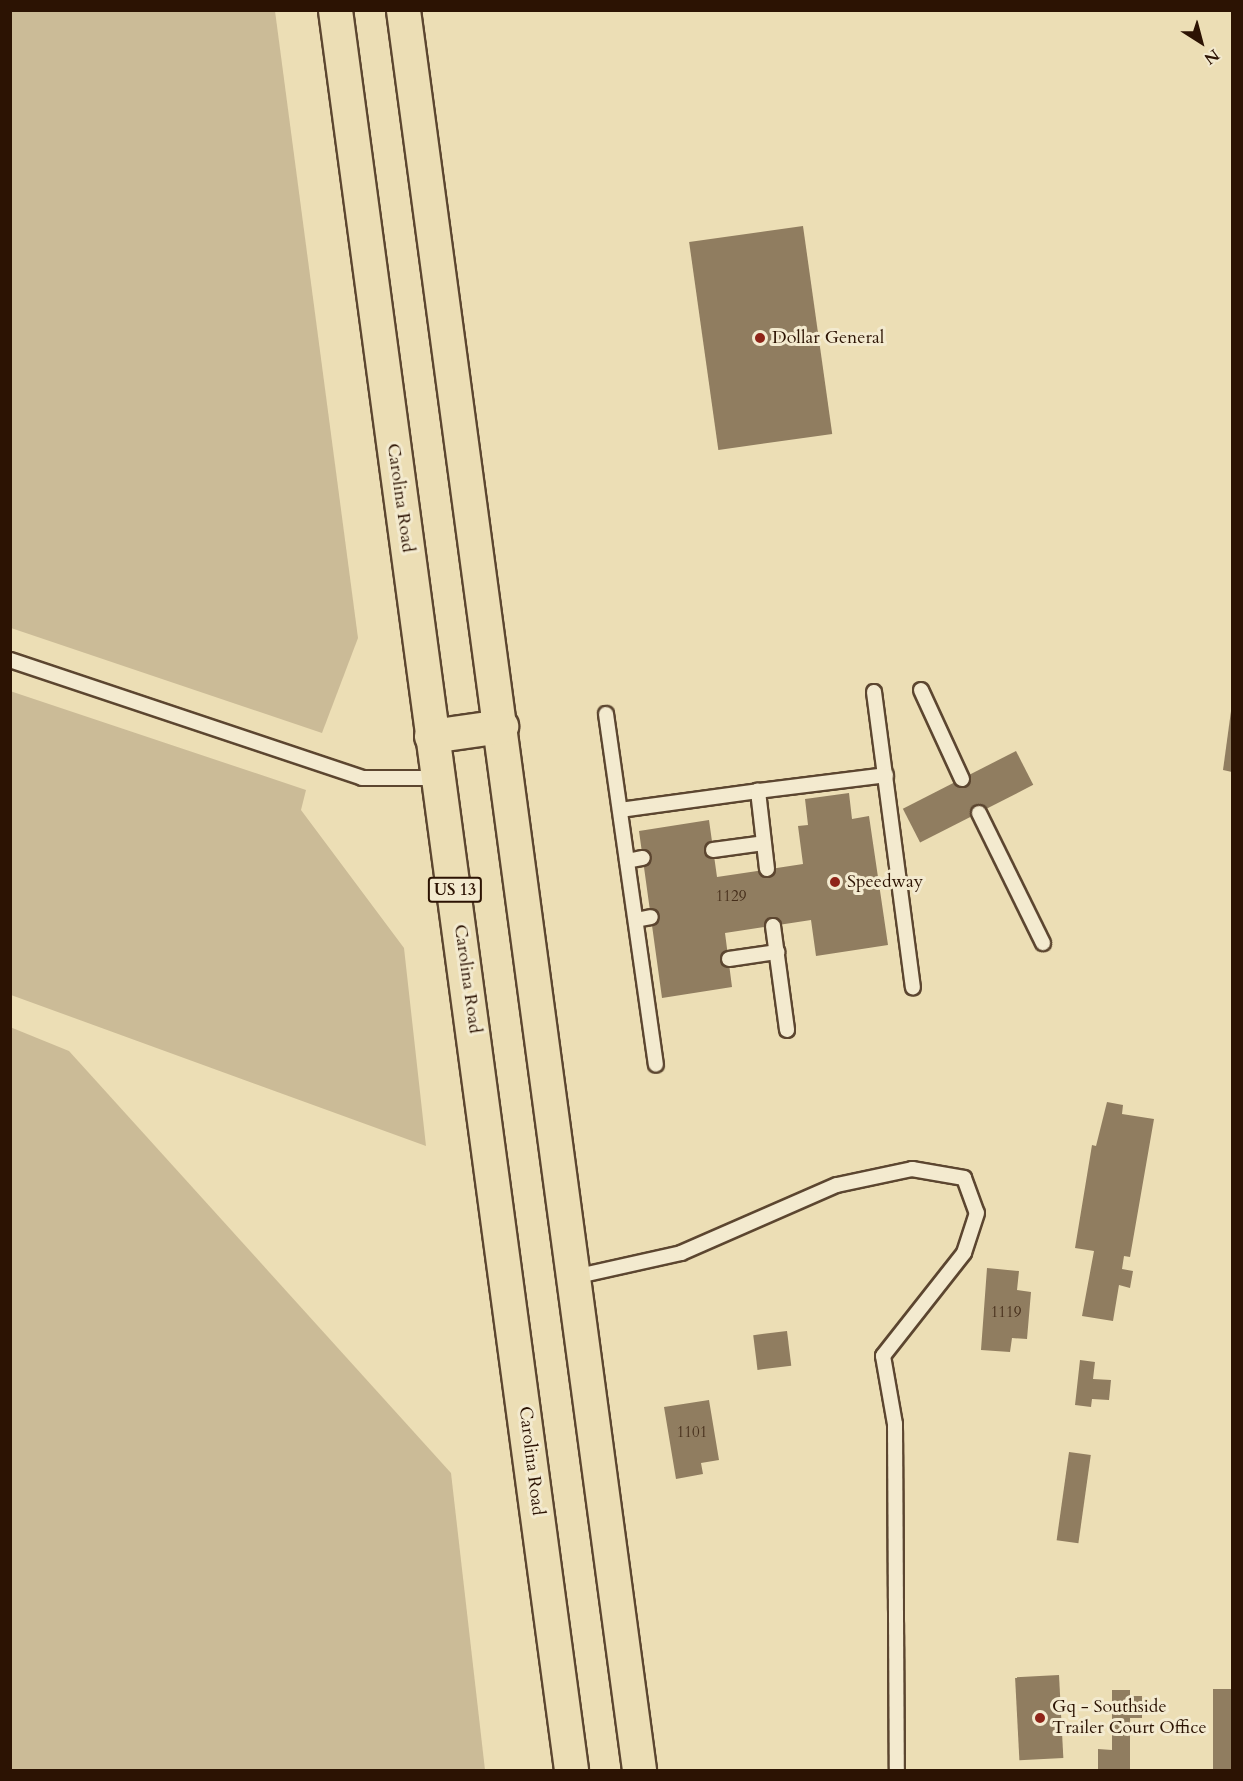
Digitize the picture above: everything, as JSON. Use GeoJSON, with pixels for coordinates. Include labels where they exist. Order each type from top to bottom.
{"type":"FeatureCollection","features":[{"type":"Feature","properties":{"kind":"highway","name":"Carolina Road"},"geometry":{"type":"LineString","coordinates":[[335,10],[572,1770]]}},
{"type":"Feature","properties":{"kind":"highway"},"geometry":{"type":"LineString","coordinates":[[403,10],[501,726],[639,1770]]}},
{"type":"Feature","properties":{"kind":"highway"},"geometry":{"type":"LineString","coordinates":[[431,736],[501,726]]}},
{"type":"Feature","properties":{"kind":"lane"},"geometry":{"type":"LineString","coordinates":[[10,660],[362,778],[438,778]]}},
{"type":"Feature","properties":{"kind":"lane"},"geometry":{"type":"LineString","coordinates":[[921,690],[962,779]]}},
{"type":"Feature","properties":{"kind":"lane"},"geometry":{"type":"LineString","coordinates":[[874,692],[913,987]]}},
{"type":"Feature","properties":{"kind":"lane"},"geometry":{"type":"LineString","coordinates":[[606,714],[656,1064]]}},
{"type":"Feature","properties":{"kind":"lane"},"geometry":{"type":"LineString","coordinates":[[620,810],[886,775]]}},
{"type":"Feature","properties":{"kind":"lane"},"geometry":{"type":"LineString","coordinates":[[758,791],[767,869]]}},
{"type":"Feature","properties":{"kind":"lane"},"geometry":{"type":"LineString","coordinates":[[979,813],[1043,943]]}},
{"type":"Feature","properties":{"kind":"lane"},"geometry":{"type":"LineString","coordinates":[[713,850],[764,843]]}},
{"type":"Feature","properties":{"kind":"lane"},"geometry":{"type":"LineString","coordinates":[[627,861],[643,858]]}},
{"type":"Feature","properties":{"kind":"lane"},"geometry":{"type":"LineString","coordinates":[[636,920],[651,918]]}},
{"type":"Feature","properties":{"kind":"lane"},"geometry":{"type":"LineString","coordinates":[[773,926],[787,1030]]}},
{"type":"Feature","properties":{"kind":"lane"},"geometry":{"type":"LineString","coordinates":[[729,959],[777,952]]}},
{"type":"Feature","properties":{"kind":"lane"},"geometry":{"type":"LineString","coordinates":[[643,972],[658,969]]}},
{"type":"Feature","properties":{"kind":"lane"},"geometry":{"type":"LineString","coordinates":[[574,1277],[681,1253],[837,1185],[912,1168],[964,1178],[977,1213],[964,1252],[882,1356],[895,1424],[897,1770]]}},
{"type":"Feature","properties":{"kind":"shaded area"},"geometry":{"type":"Polygon","coordinates":[[[11,10],[275,11],[358,638],[322,733],[11,628],[11,10]]]}},
{"type":"Feature","properties":{"kind":"shaded area"},"geometry":{"type":"Polygon","coordinates":[[[10,691],[306,790],[301,810],[404,948],[426,1146],[11,995],[10,691]]]}},
{"type":"Feature","properties":{"kind":"shaded area"},"geometry":{"type":"Polygon","coordinates":[[[10,1027],[69,1051],[451,1473],[485,1770],[11,1770],[10,1027]]]}},
{"type":"Feature","properties":{"kind":"building","name":"Dollar General"},"geometry":{"type":"Polygon","coordinates":[[[803,226],[832,434],[718,450],[689,242],[803,226]]]}},
{"type":"Feature","properties":{"kind":"building"},"geometry":{"type":"Polygon","coordinates":[[[1232,711],[1232,772],[1223,770],[1232,711]]]}},
{"type":"Feature","properties":{"kind":"building"},"geometry":{"type":"Polygon","coordinates":[[[1016,751],[1033,785],[920,843],[903,809],[1016,751]]]}},
{"type":"Feature","properties":{"kind":"building"},"geometry":{"type":"Polygon","coordinates":[[[849,793],[852,819],[869,816],[888,945],[816,956],[811,920],[725,933],[732,987],[662,998],[639,831],[709,820],[717,877],[803,864],[798,826],[808,825],[805,799],[849,793]]]}},
{"type":"Feature","properties":{"kind":"building"},"geometry":{"type":"Polygon","coordinates":[[[1107,1102],[1123,1105],[1122,1114],[1154,1119],[1130,1257],[1124,1256],[1122,1269],[1133,1271],[1130,1288],[1119,1285],[1113,1321],[1082,1316],[1094,1251],[1075,1248],[1092,1145],[1096,1146],[1107,1102]]]}},
{"type":"Feature","properties":{"kind":"building"},"geometry":{"type":"Polygon","coordinates":[[[987,1268],[1019,1271],[1017,1290],[1031,1292],[1027,1339],[1012,1338],[1010,1352],[981,1350],[987,1268]]]}},
{"type":"Feature","properties":{"kind":"building"},"geometry":{"type":"Polygon","coordinates":[[[787,1331],[791,1366],[758,1370],[753,1335],[787,1331]]]}},
{"type":"Feature","properties":{"kind":"building"},"geometry":{"type":"Polygon","coordinates":[[[1080,1360],[1095,1362],[1093,1379],[1111,1380],[1109,1400],[1092,1399],[1091,1407],[1075,1405],[1080,1360]]]}},
{"type":"Feature","properties":{"kind":"building"},"geometry":{"type":"Polygon","coordinates":[[[709,1400],[719,1460],[701,1463],[703,1474],[676,1479],[664,1407],[709,1400]]]}},
{"type":"Feature","properties":{"kind":"building"},"geometry":{"type":"Polygon","coordinates":[[[1069,1452],[1091,1455],[1078,1543],[1057,1540],[1069,1452]]]}},
{"type":"Feature","properties":{"kind":"building","name":"Gq - Southside Trailer Court Office"},"geometry":{"type":"Polygon","coordinates":[[[1059,1675],[1063,1758],[1019,1760],[1015,1677],[1059,1675]]]}},
{"type":"Feature","properties":{"kind":"building"},"geometry":{"type":"Polygon","coordinates":[[[1213,1689],[1232,1689],[1232,1770],[1213,1770],[1213,1689]]]}},
{"type":"Feature","properties":{"kind":"building"},"geometry":{"type":"Polygon","coordinates":[[[1112,1690],[1130,1690],[1130,1696],[1142,1696],[1142,1718],[1130,1718],[1130,1770],[1098,1770],[1098,1749],[1112,1750],[1112,1690]]]}},
{"type":"Feature","properties":{"kind":"place","name":"Dollar General"},"geometry":{"type":"Point","coordinates":[760,338]}},
{"type":"Feature","properties":{"kind":"place","name":"Speedway"},"geometry":{"type":"Point","coordinates":[835,882]}},
{"type":"Feature","properties":{"kind":"place","name":"Gq - Southside Trailer Court Office"},"geometry":{"type":"Point","coordinates":[1040,1718]}}]}
